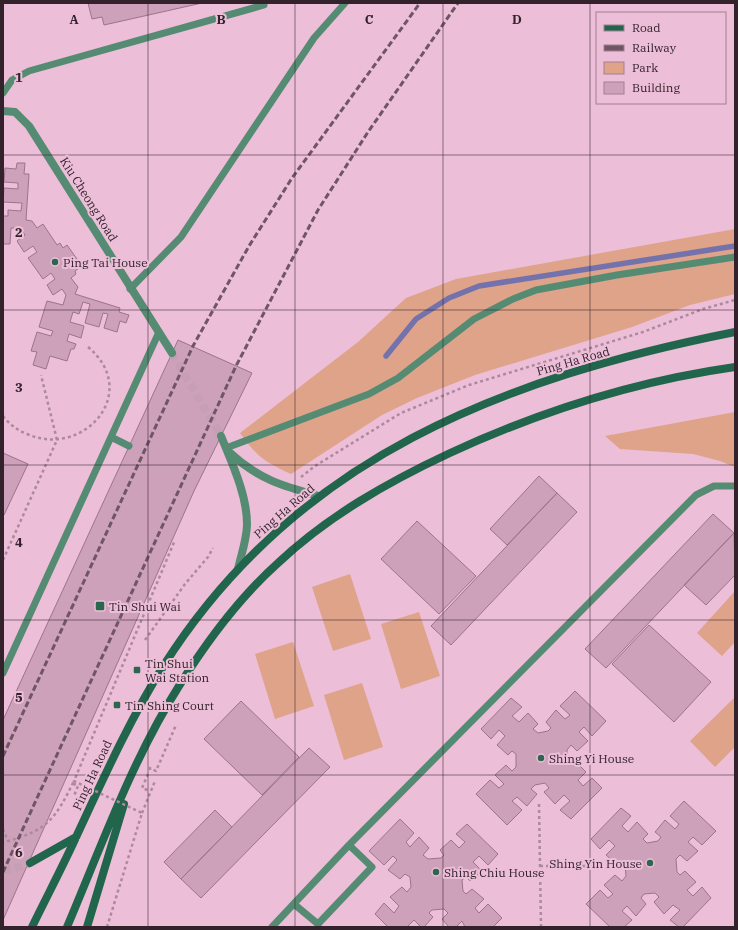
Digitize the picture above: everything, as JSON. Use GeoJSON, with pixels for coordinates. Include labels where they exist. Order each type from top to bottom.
{"type":"FeatureCollection","features":[{"type":"Feature","properties":{"kind":"main road","name":"Ping Ha Road"},"geometry":{"type":"LineString","coordinates":[[32,927],[111,761],[160,671],[196,619],[238,570],[266,541],[319,496],[370,461],[400,443],[466,411],[514,391],[573,372],[685,342],[735,332]]}},
{"type":"Feature","properties":{"kind":"main road"},"geometry":{"type":"LineString","coordinates":[[66,927],[131,776],[155,727],[177,688],[223,622],[277,563],[333,518],[386,485],[423,466],[532,418],[609,393],[656,381],[735,367]]}},
{"type":"Feature","properties":{"kind":"main road"},"geometry":{"type":"LineString","coordinates":[[87,927],[112,850],[131,776]]}},
{"type":"Feature","properties":{"kind":"main road"},"geometry":{"type":"LineString","coordinates":[[30,863],[76,837]]}},
{"type":"Feature","properties":{"kind":"street","name":"Kiu Cheong Road"},"geometry":{"type":"LineString","coordinates":[[3,111],[15,112],[29,126],[172,354]]}},
{"type":"Feature","properties":{"kind":"street"},"geometry":{"type":"LineString","coordinates":[[221,436],[242,496],[247,524],[238,570]]}},
{"type":"Feature","properties":{"kind":"street"},"geometry":{"type":"LineString","coordinates":[[227,450],[245,468],[262,478],[319,496]]}},
{"type":"Feature","properties":{"kind":"lane"},"geometry":{"type":"LineString","coordinates":[[130,289],[182,237],[314,38],[345,3]]}},
{"type":"Feature","properties":{"kind":"lane"},"geometry":{"type":"LineString","coordinates":[[3,93],[12,80],[28,71],[264,5]]}},
{"type":"Feature","properties":{"kind":"lane"},"geometry":{"type":"LineString","coordinates":[[227,450],[369,394],[398,378],[474,319],[513,299],[536,290],[617,275],[735,257]]}},
{"type":"Feature","properties":{"kind":"lane"},"geometry":{"type":"LineString","coordinates":[[3,673],[159,332]]}},
{"type":"Feature","properties":{"kind":"lane"},"geometry":{"type":"LineString","coordinates":[[111,437],[129,446]]}},
{"type":"Feature","properties":{"kind":"lane"},"geometry":{"type":"LineString","coordinates":[[272,927],[349,846],[696,496],[714,486],[735,486]]}},
{"type":"Feature","properties":{"kind":"lane"},"geometry":{"type":"LineString","coordinates":[[294,904],[318,924],[367,873],[372,867],[349,846]]}},
{"type":"Feature","properties":{"kind":"path"},"geometry":{"type":"LineString","coordinates":[[299,479],[315,466],[401,413],[469,385],[643,332],[703,309],[735,300]]}},
{"type":"Feature","properties":{"kind":"path"},"geometry":{"type":"LineString","coordinates":[[3,416],[13,427],[23,433],[39,439],[57,440],[80,433],[90,426],[99,417],[110,396],[110,384],[104,363],[88,347]]}},
{"type":"Feature","properties":{"kind":"path"},"geometry":{"type":"LineString","coordinates":[[3,560],[57,440],[41,375]]}},
{"type":"Feature","properties":{"kind":"path"},"geometry":{"type":"LineString","coordinates":[[3,829],[8,842],[24,837],[47,824],[58,812],[74,781],[175,540]]}},
{"type":"Feature","properties":{"kind":"path"},"geometry":{"type":"LineString","coordinates":[[145,640],[185,584],[208,557],[213,548]]}},
{"type":"Feature","properties":{"kind":"path"},"geometry":{"type":"LineString","coordinates":[[150,791],[142,788],[150,768],[156,771],[176,725]]}},
{"type":"Feature","properties":{"kind":"path"},"geometry":{"type":"LineString","coordinates":[[74,781],[75,785],[78,786],[74,796]]}},
{"type":"Feature","properties":{"kind":"path"},"geometry":{"type":"LineString","coordinates":[[74,781],[142,813]]}},
{"type":"Feature","properties":{"kind":"path"},"geometry":{"type":"LineString","coordinates":[[107,927],[142,813],[155,781]]}},
{"type":"Feature","properties":{"kind":"path"},"geometry":{"type":"LineString","coordinates":[[538,804],[541,927]]}},
{"type":"Feature","properties":{"kind":"path"},"geometry":{"type":"LineString","coordinates":[[540,866],[599,866]]}},
{"type":"Feature","properties":{"kind":"green space"},"geometry":{"type":"Polygon","coordinates":[[[735,229],[735,294],[690,305],[632,327],[475,375],[417,398],[382,415],[291,474],[262,458],[251,448],[240,433],[358,342],[406,298],[456,279],[735,229]]]}},
{"type":"Feature","properties":{"kind":"green space"},"geometry":{"type":"Polygon","coordinates":[[[735,412],[735,467],[720,461],[693,454],[620,449],[605,436],[735,412]]]}},
{"type":"Feature","properties":{"kind":"green space"},"geometry":{"type":"Polygon","coordinates":[[[350,574],[371,639],[333,651],[312,587],[350,574]]]}},
{"type":"Feature","properties":{"kind":"green space"},"geometry":{"type":"Polygon","coordinates":[[[735,591],[735,642],[722,656],[697,633],[735,591]]]}},
{"type":"Feature","properties":{"kind":"green space"},"geometry":{"type":"Polygon","coordinates":[[[419,612],[440,676],[401,689],[381,624],[419,612]]]}},
{"type":"Feature","properties":{"kind":"green space"},"geometry":{"type":"Polygon","coordinates":[[[293,642],[314,706],[275,719],[255,654],[293,642]]]}},
{"type":"Feature","properties":{"kind":"green space"},"geometry":{"type":"Polygon","coordinates":[[[362,683],[383,747],[344,760],[324,695],[362,683]]]}},
{"type":"Feature","properties":{"kind":"green space"},"geometry":{"type":"Polygon","coordinates":[[[735,697],[735,747],[715,767],[690,741],[735,697]]]}},
{"type":"Feature","properties":{"kind":"building"},"geometry":{"type":"Polygon","coordinates":[[[88,3],[202,3],[104,25],[102,17],[92,19],[88,3]]]}},
{"type":"Feature","properties":{"kind":"building","name":"Ping Tai House"},"geometry":{"type":"Polygon","coordinates":[[[17,163],[25,163],[24,174],[29,174],[26,220],[32,221],[37,228],[43,224],[57,245],[60,243],[63,248],[67,245],[82,266],[75,271],[76,274],[71,278],[78,287],[75,294],[120,308],[119,312],[129,315],[126,323],[120,321],[117,332],[104,328],[108,314],[103,313],[99,327],[85,323],[90,304],[83,302],[79,314],[73,312],[70,322],[84,326],[81,338],[69,334],[67,341],[76,344],[74,349],[71,349],[67,361],[50,356],[46,369],[33,365],[37,352],[31,351],[37,332],[51,336],[53,331],[39,327],[47,301],[63,305],[66,295],[62,289],[53,295],[47,285],[55,279],[51,273],[43,279],[28,258],[37,252],[33,246],[24,252],[17,241],[25,235],[20,228],[11,228],[10,244],[3,244],[3,216],[8,216],[8,210],[21,211],[22,203],[3,202],[4,188],[18,189],[18,183],[4,182],[5,168],[16,169],[17,163]]]}},
{"type":"Feature","properties":{"kind":"building","name":"Tin Shui Wai"},"geometry":{"type":"Polygon","coordinates":[[[178,340],[252,373],[194,491],[3,920],[3,720],[178,340]]]}},
{"type":"Feature","properties":{"kind":"building"},"geometry":{"type":"Polygon","coordinates":[[[3,453],[28,464],[4,515],[3,515],[3,453]]]}},
{"type":"Feature","properties":{"kind":"building"},"geometry":{"type":"Polygon","coordinates":[[[539,476],[557,493],[507,545],[490,529],[539,476]]]}},
{"type":"Feature","properties":{"kind":"building"},"geometry":{"type":"Polygon","coordinates":[[[557,493],[577,512],[451,645],[431,626],[557,493]]]}},
{"type":"Feature","properties":{"kind":"building"},"geometry":{"type":"Polygon","coordinates":[[[713,514],[734,533],[606,668],[585,649],[713,514]]]}},
{"type":"Feature","properties":{"kind":"building"},"geometry":{"type":"Polygon","coordinates":[[[417,521],[476,576],[439,614],[381,559],[417,521]]]}},
{"type":"Feature","properties":{"kind":"building"},"geometry":{"type":"Polygon","coordinates":[[[734,533],[735,575],[706,605],[684,585],[734,533]]]}},
{"type":"Feature","properties":{"kind":"building"},"geometry":{"type":"Polygon","coordinates":[[[649,625],[711,682],[674,722],[612,664],[649,625]]]}},
{"type":"Feature","properties":{"kind":"building","name":"Shing Yi House"},"geometry":{"type":"Polygon","coordinates":[[[575,691],[606,721],[592,736],[584,727],[579,732],[588,741],[577,751],[571,745],[567,750],[567,762],[571,765],[575,761],[586,772],[578,780],[583,786],[592,778],[602,788],[571,819],[560,810],[570,801],[564,795],[555,804],[544,792],[549,788],[545,783],[535,785],[531,789],[537,794],[527,806],[517,797],[512,801],[522,810],[507,825],[476,794],[490,780],[499,788],[504,784],[495,775],[506,765],[512,771],[516,767],[516,754],[512,751],[508,755],[497,745],[505,736],[499,730],[491,739],[481,729],[511,698],[522,707],[512,716],[519,722],[528,713],[538,724],[533,729],[538,733],[548,731],[551,728],[546,722],[556,710],[565,719],[570,715],[560,706],[575,691]]]}},
{"type":"Feature","properties":{"kind":"building"},"geometry":{"type":"Polygon","coordinates":[[[241,701],[299,757],[262,795],[204,739],[241,701]]]}},
{"type":"Feature","properties":{"kind":"building"},"geometry":{"type":"Polygon","coordinates":[[[309,748],[330,767],[201,898],[181,879],[309,748]]]}},
{"type":"Feature","properties":{"kind":"building","name":"Shing Yin House"},"geometry":{"type":"Polygon","coordinates":[[[684,801],[716,831],[702,845],[693,837],[688,842],[698,851],[687,861],[680,855],[676,859],[677,872],[680,875],[685,871],[696,882],[687,890],[693,896],[702,887],[711,898],[683,927],[679,927],[670,920],[680,910],[673,905],[664,914],[654,902],[659,897],[655,893],[644,894],[641,898],[646,904],[636,916],[627,906],[622,911],[632,920],[624,927],[610,927],[586,904],[600,890],[608,898],[613,894],[604,885],[615,875],[622,881],[626,876],[625,864],[622,861],[618,865],[606,855],[615,846],[609,840],[600,849],[591,839],[621,808],[631,816],[622,826],[628,832],[637,822],[648,834],[643,839],[647,843],[658,841],[661,837],[655,832],[665,820],[675,829],[679,824],[670,816],[684,801]]]}},
{"type":"Feature","properties":{"kind":"building"},"geometry":{"type":"Polygon","coordinates":[[[215,810],[232,827],[181,879],[164,862],[215,810]]]}},
{"type":"Feature","properties":{"kind":"building","name":"Shing Chiu House"},"geometry":{"type":"Polygon","coordinates":[[[400,819],[414,833],[406,842],[410,847],[419,837],[429,848],[423,855],[428,859],[441,858],[444,855],[440,850],[451,840],[459,848],[465,842],[456,834],[467,824],[498,854],[488,865],[479,856],[473,862],[482,871],[470,881],[466,877],[462,880],[463,891],[466,894],[472,889],[484,899],[475,908],[479,913],[488,904],[502,918],[493,927],[465,927],[462,921],[456,927],[449,927],[442,919],[448,913],[444,909],[432,910],[429,913],[433,917],[424,927],[421,927],[414,920],[408,926],[409,927],[388,927],[375,914],[384,903],[394,913],[399,906],[390,897],[402,887],[407,892],[411,887],[410,877],[405,874],[400,879],[388,870],[397,860],[393,856],[384,865],[369,851],[400,819]]]}},
{"type":"Feature","properties":{"kind":"waterway"},"geometry":{"type":"LineString","coordinates":[[386,356],[416,319],[449,298],[479,286],[735,246]]}},
{"type":"Feature","properties":{"kind":"tunnel"},"geometry":{"type":"LineString","coordinates":[[172,353],[221,436]]}},
{"type":"Feature","properties":{"kind":"tunnel"},"geometry":{"type":"LineString","coordinates":[[3,870],[14,869],[30,863]]}},
{"type":"Feature","properties":{"kind":"railway"},"geometry":{"type":"LineString","coordinates":[[3,756],[193,346],[249,246],[292,178],[420,3]]}},
{"type":"Feature","properties":{"kind":"railway"},"geometry":{"type":"LineString","coordinates":[[3,872],[236,366],[318,210],[368,132],[458,3]]}},
{"type":"Feature","properties":{"kind":"place","name":"Ping Tai House"},"geometry":{"type":"Point","coordinates":[55,262]}},
{"type":"Feature","properties":{"kind":"place","name":"Tin Shui Wai"},"geometry":{"type":"Point","coordinates":[100,606]}},
{"type":"Feature","properties":{"kind":"place","name":"Tin Shui Wai Station"},"geometry":{"type":"Point","coordinates":[137,670]}},
{"type":"Feature","properties":{"kind":"place","name":"Tin Shing Court"},"geometry":{"type":"Point","coordinates":[117,705]}},
{"type":"Feature","properties":{"kind":"place","name":"Shing Yi House"},"geometry":{"type":"Point","coordinates":[541,758]}},
{"type":"Feature","properties":{"kind":"place","name":"Shing Yin House"},"geometry":{"type":"Point","coordinates":[650,863]}},
{"type":"Feature","properties":{"kind":"place","name":"Shing Chiu House"},"geometry":{"type":"Point","coordinates":[436,872]}}]}
